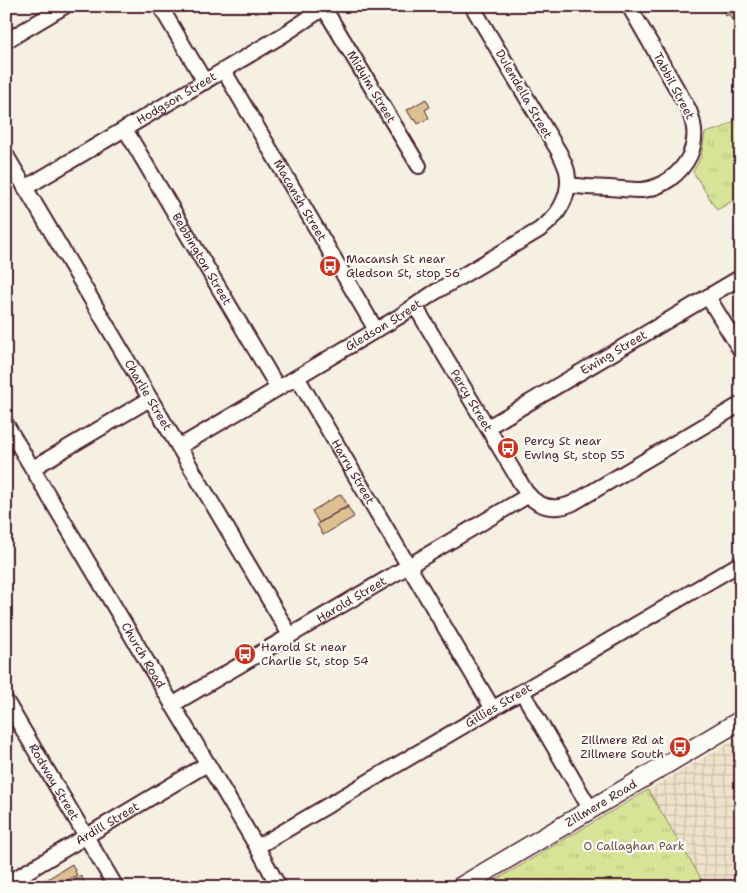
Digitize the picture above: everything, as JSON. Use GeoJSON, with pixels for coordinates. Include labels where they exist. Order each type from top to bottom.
{"type":"FeatureCollection","features":[{"type":"Feature","properties":{"kind":"main road","name":"Zillmere Road"},"geometry":{"type":"LineString","coordinates":[[460,887],[741,720]]}},
{"type":"Feature","properties":{"kind":"street"},"geometry":{"type":"LineString","coordinates":[[6,41],[65,6]]}},
{"type":"Feature","properties":{"kind":"street"},"geometry":{"type":"LineString","coordinates":[[160,6],[205,82]]}},
{"type":"Feature","properties":{"kind":"street","name":"Dulendella Street"},"geometry":{"type":"LineString","coordinates":[[472,6],[562,159],[567,173],[568,186]]}},
{"type":"Feature","properties":{"kind":"street","name":"Tabbil Street"},"geometry":{"type":"LineString","coordinates":[[568,186],[634,190],[651,188],[665,182],[677,173],[688,159],[691,151],[695,133],[689,110],[630,6]]}},
{"type":"Feature","properties":{"kind":"street","name":"Hodgson Street"},"geometry":{"type":"LineString","coordinates":[[26,188],[283,36],[325,7]]}},
{"type":"Feature","properties":{"kind":"street","name":"Midyim Street"},"geometry":{"type":"LineString","coordinates":[[325,7],[419,166]]}},
{"type":"Feature","properties":{"kind":"street","name":"Macansh Street"},"geometry":{"type":"LineString","coordinates":[[224,71],[376,330]]}},
{"type":"Feature","properties":{"kind":"street","name":"Bebbington Street"},"geometry":{"type":"LineString","coordinates":[[125,129],[278,388]]}},
{"type":"Feature","properties":{"kind":"street","name":"Charlie Street"},"geometry":{"type":"LineString","coordinates":[[6,155],[290,635]]}},
{"type":"Feature","properties":{"kind":"street","name":"Gledson Street"},"geometry":{"type":"LineString","coordinates":[[179,447],[546,226],[561,208],[568,186]]}},
{"type":"Feature","properties":{"kind":"street","name":"Ewing Street"},"geometry":{"type":"LineString","coordinates":[[488,427],[741,277]]}},
{"type":"Feature","properties":{"kind":"street"},"geometry":{"type":"LineString","coordinates":[[708,297],[741,351]]}},
{"type":"Feature","properties":{"kind":"street","name":"Percy Street"},"geometry":{"type":"LineString","coordinates":[[415,306],[529,495]]}},
{"type":"Feature","properties":{"kind":"street","name":"Harry Street"},"geometry":{"type":"LineString","coordinates":[[297,377],[493,708]]}},
{"type":"Feature","properties":{"kind":"street"},"geometry":{"type":"LineString","coordinates":[[33,468],[150,398]]}},
{"type":"Feature","properties":{"kind":"street"},"geometry":{"type":"LineString","coordinates":[[529,495],[537,503],[544,506],[554,508],[569,504],[741,404]]}},
{"type":"Feature","properties":{"kind":"street","name":"Church Road"},"geometry":{"type":"LineString","coordinates":[[6,424],[279,887]]}},
{"type":"Feature","properties":{"kind":"street","name":"Harold Street"},"geometry":{"type":"LineString","coordinates":[[172,705],[529,495]]}},
{"type":"Feature","properties":{"kind":"street","name":"Gillies Street"},"geometry":{"type":"LineString","coordinates":[[257,847],[741,563]]}},
{"type":"Feature","properties":{"kind":"street"},"geometry":{"type":"LineString","coordinates":[[522,692],[591,810]]}},
{"type":"Feature","properties":{"kind":"street","name":"Rodway Street"},"geometry":{"type":"LineString","coordinates":[[6,702],[116,887]]}},
{"type":"Feature","properties":{"kind":"street","name":"Ardill Street"},"geometry":{"type":"LineString","coordinates":[[6,884],[207,764]]}},
{"type":"Feature","properties":{"kind":"shaded area"},"geometry":{"type":"Polygon","coordinates":[[[741,736],[741,887],[706,887],[648,790],[741,736]]]}},
{"type":"Feature","properties":{"kind":"green space"},"geometry":{"type":"Polygon","coordinates":[[[741,117],[741,196],[717,210],[693,172],[701,157],[705,133],[722,128],[741,117]]]}},
{"type":"Feature","properties":{"kind":"green space","name":"O Callaghan Park"},"geometry":{"type":"Polygon","coordinates":[[[648,790],[706,887],[484,887],[648,790]]]}},
{"type":"Feature","properties":{"kind":"building"},"geometry":{"type":"Polygon","coordinates":[[[733,6],[741,6],[741,15],[732,20],[729,14],[726,16],[724,12],[733,6]]]}},
{"type":"Feature","properties":{"kind":"building"},"geometry":{"type":"Polygon","coordinates":[[[426,99],[430,107],[425,110],[429,118],[418,124],[407,110],[426,99]]]}},
{"type":"Feature","properties":{"kind":"building"},"geometry":{"type":"Polygon","coordinates":[[[341,494],[348,506],[319,523],[312,511],[341,494]]]}},
{"type":"Feature","properties":{"kind":"building"},"geometry":{"type":"Polygon","coordinates":[[[348,507],[354,517],[323,535],[317,524],[348,507]]]}},
{"type":"Feature","properties":{"kind":"building"},"geometry":{"type":"Polygon","coordinates":[[[72,864],[77,875],[63,883],[59,884],[58,882],[51,887],[46,880],[72,864]]]}},
{"type":"Feature","properties":{"kind":"building"},"geometry":{"type":"Polygon","coordinates":[[[81,876],[85,883],[79,887],[60,887],[69,881],[70,883],[81,876]]]}},
{"type":"Feature","properties":{"kind":"place","name":"Macansh St near Gledson St, stop 56"},"geometry":{"type":"Point","coordinates":[330,266]}},
{"type":"Feature","properties":{"kind":"place","name":"Percy St near Ewing St, stop 55"},"geometry":{"type":"Point","coordinates":[508,448]}},
{"type":"Feature","properties":{"kind":"place","name":"Harold St near Charlie St, stop 54"},"geometry":{"type":"Point","coordinates":[245,654]}},
{"type":"Feature","properties":{"kind":"place","name":"Zillmere Rd at Zillmere South"},"geometry":{"type":"Point","coordinates":[680,747]}}]}
